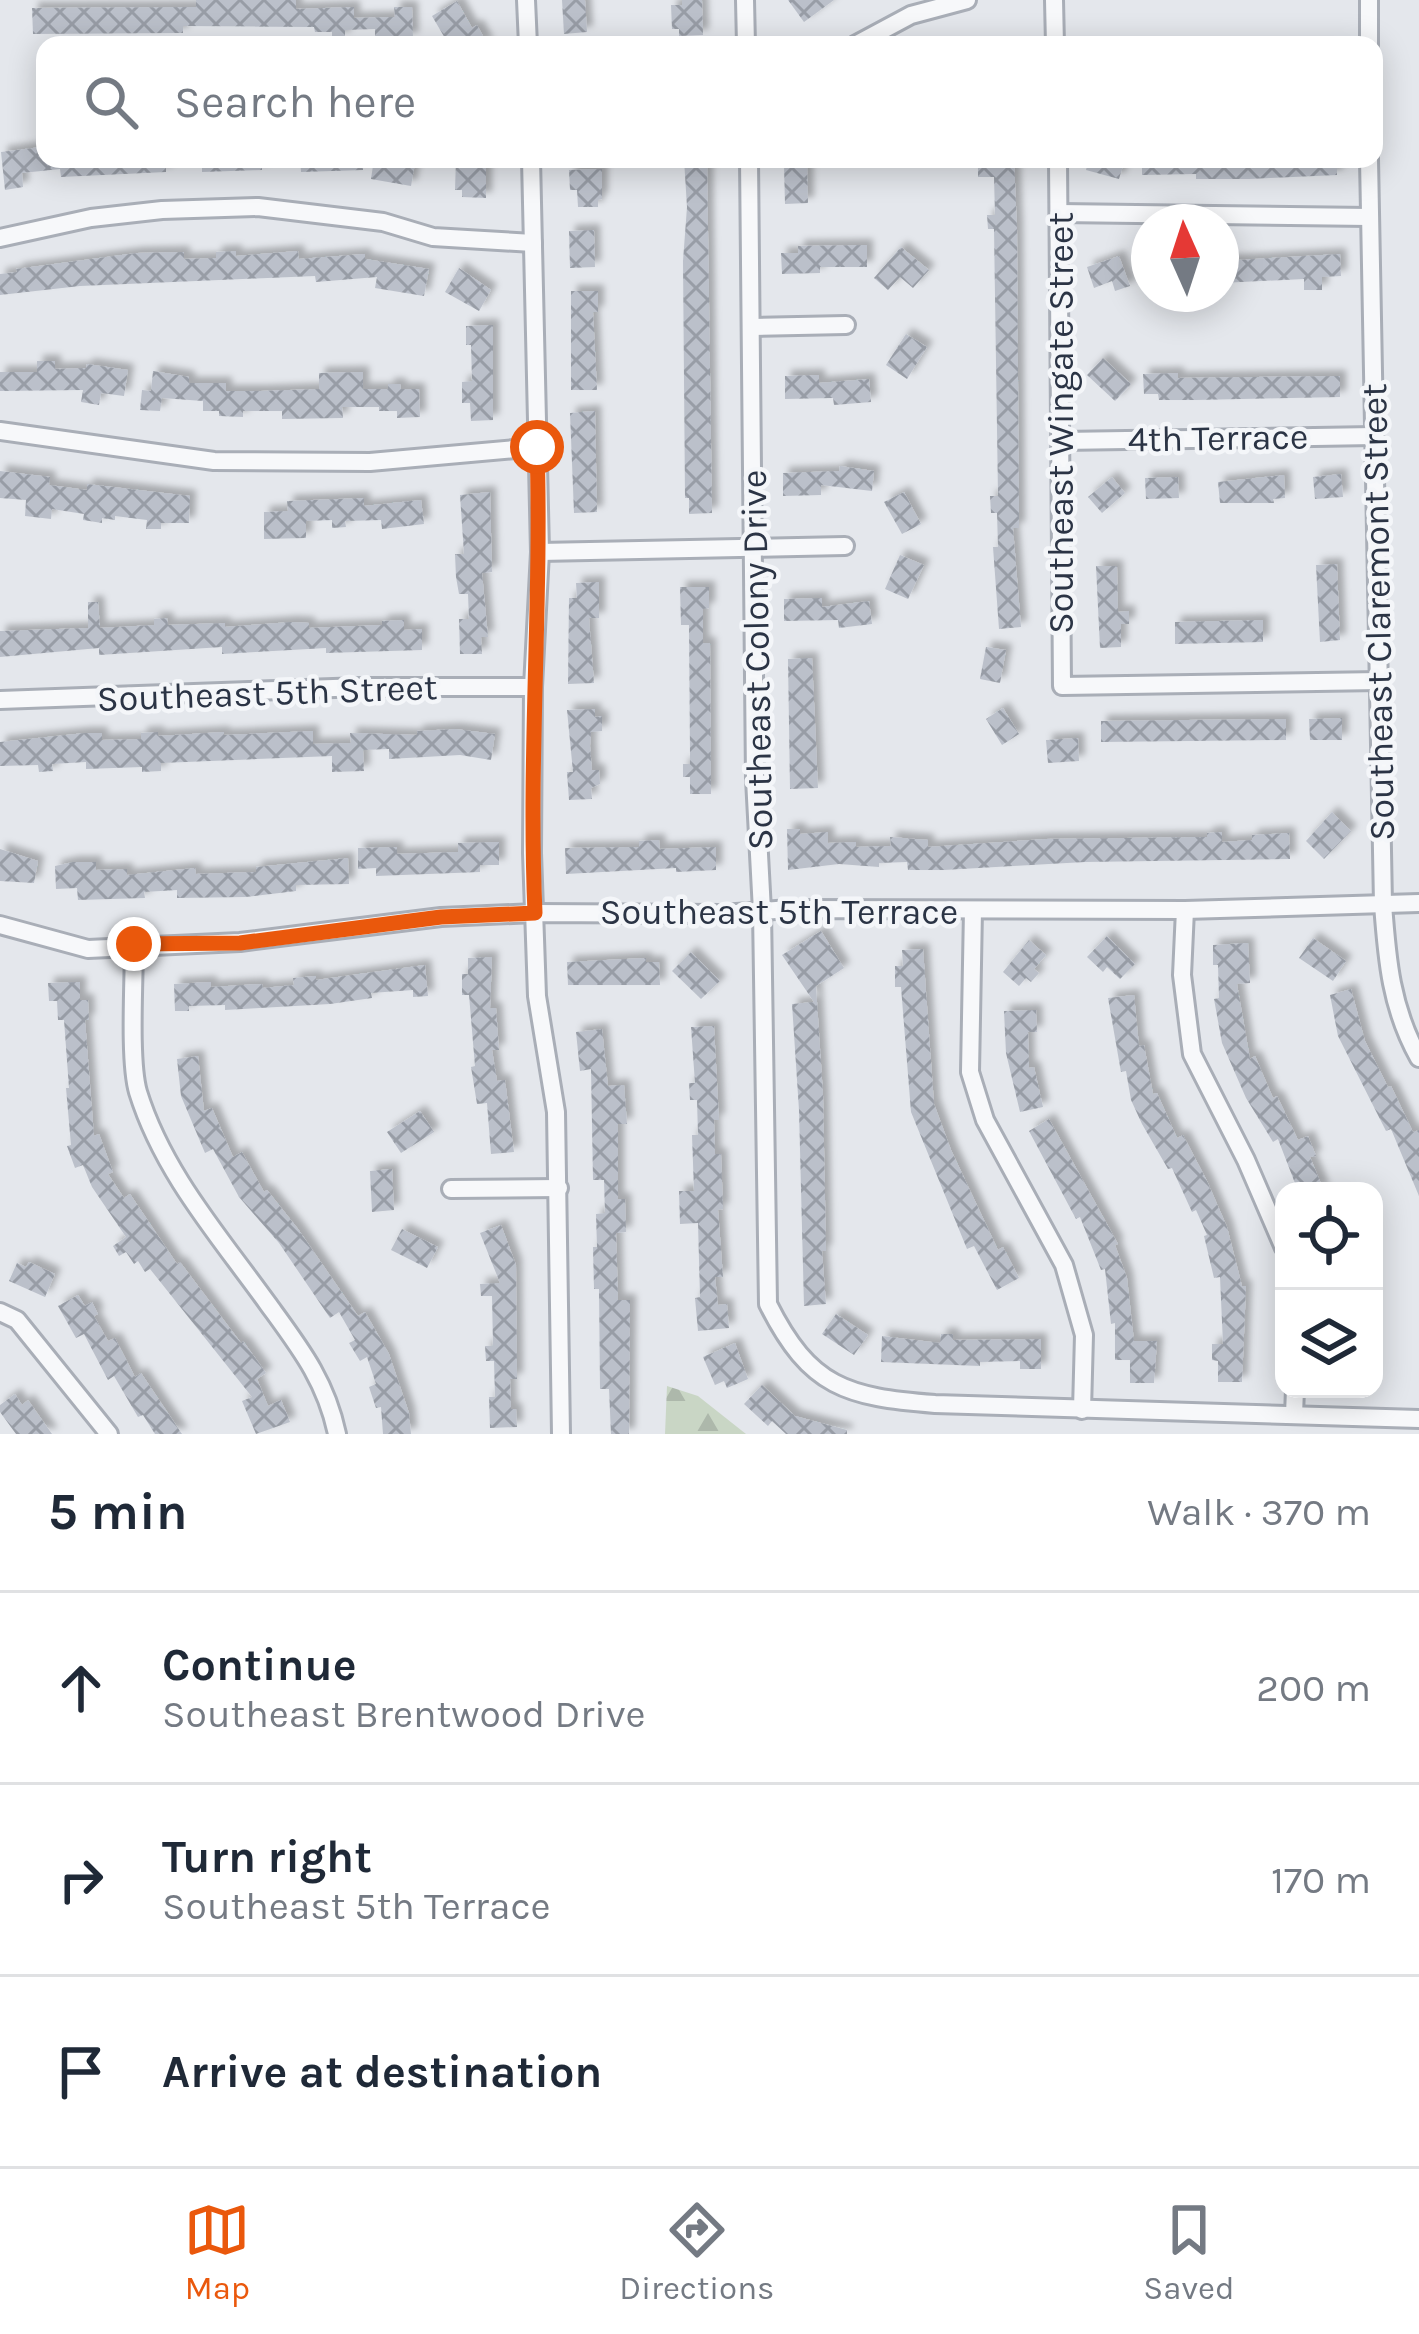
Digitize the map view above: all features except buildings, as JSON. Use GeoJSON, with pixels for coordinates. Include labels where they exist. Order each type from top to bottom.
{"type":"FeatureCollection","features":[{"type":"Feature","properties":{"kind":"street"},"geometry":{"type":"LineString","coordinates":[[526,0],[527,36]]}},
{"type":"Feature","properties":{"kind":"street"},"geometry":{"type":"LineString","coordinates":[[746,0],[746,36]]}},
{"type":"Feature","properties":{"kind":"street"},"geometry":{"type":"LineString","coordinates":[[872,36],[911,15],[967,0]]}},
{"type":"Feature","properties":{"kind":"street"},"geometry":{"type":"LineString","coordinates":[[1054,0],[1055,36]]}},
{"type":"Feature","properties":{"kind":"street"},"geometry":{"type":"LineString","coordinates":[[1369,0],[1369,36]]}},
{"type":"Feature","properties":{"kind":"street"},"geometry":{"type":"LineString","coordinates":[[530,168],[540,552],[533,687],[537,996],[556,1112],[561,1434]]}},
{"type":"Feature","properties":{"kind":"street","name":"Southeast Colony Drive"},"geometry":{"type":"LineString","coordinates":[[749,168],[755,779],[762,911],[768,1304],[801,1358],[826,1379],[861,1396],[1082,1410]]}},
{"type":"Feature","properties":{"kind":"street","name":"Southeast Wingate Street"},"geometry":{"type":"LineString","coordinates":[[1058,168],[1062,686],[1380,682]]}},
{"type":"Feature","properties":{"kind":"street","name":"Southeast Claremont Street"},"geometry":{"type":"LineString","coordinates":[[1369,168],[1383,904],[1394,999],[1402,1028],[1419,1058]]}},
{"type":"Feature","properties":{"kind":"street"},"geometry":{"type":"LineString","coordinates":[[0,238],[91,218],[258,207],[383,222],[433,237],[533,243]]}},
{"type":"Feature","properties":{"kind":"street"},"geometry":{"type":"LineString","coordinates":[[1060,213],[1369,218]]}},
{"type":"Feature","properties":{"kind":"street"},"geometry":{"type":"LineString","coordinates":[[753,327],[846,325]]}},
{"type":"Feature","properties":{"kind":"street"},"geometry":{"type":"LineString","coordinates":[[0,431],[214,460],[370,462],[537,447]]}},
{"type":"Feature","properties":{"kind":"street","name":"4th Terrace"},"geometry":{"type":"LineString","coordinates":[[1062,441],[1374,436]]}},
{"type":"Feature","properties":{"kind":"street"},"geometry":{"type":"LineString","coordinates":[[540,552],[844,546]]}},
{"type":"Feature","properties":{"kind":"street","name":"Southeast 5th Street"},"geometry":{"type":"LineString","coordinates":[[0,700],[362,687],[533,687]]}},
{"type":"Feature","properties":{"kind":"street","name":"Southeast 5th Terrace"},"geometry":{"type":"LineString","coordinates":[[0,925],[88,949],[240,943],[441,917],[535,913],[1185,910],[1419,903]]}},
{"type":"Feature","properties":{"kind":"street"},"geometry":{"type":"LineString","coordinates":[[973,910],[970,1072],[985,1120],[1064,1265],[1084,1335],[1082,1410],[1419,1419]]}},
{"type":"Feature","properties":{"kind":"street"},"geometry":{"type":"LineString","coordinates":[[1185,910],[1182,975],[1192,1054],[1275,1227]]}},
{"type":"Feature","properties":{"kind":"street"},"geometry":{"type":"LineString","coordinates":[[134,944],[136,1085],[151,1128],[177,1180],[306,1357],[329,1399],[337,1434]]}},
{"type":"Feature","properties":{"kind":"street"},"geometry":{"type":"LineString","coordinates":[[451,1190],[559,1188]]}},
{"type":"Feature","properties":{"kind":"street"},"geometry":{"type":"LineString","coordinates":[[0,1312],[17,1320],[109,1434]]}},
{"type":"Feature","properties":{"kind":"street"},"geometry":{"type":"LineString","coordinates":[[1294,1398],[1294,1415]]}},
{"type":"Feature","properties":{"kind":"green space"},"geometry":{"type":"Polygon","coordinates":[[[667,1386],[698,1396],[746,1434],[665,1434],[667,1386]]]}},
{"type":"Feature","properties":{"kind":"route"},"geometry":{"type":"LineString","coordinates":[[134,944],[240,943],[441,917],[535,913],[537,447]]}}]}
